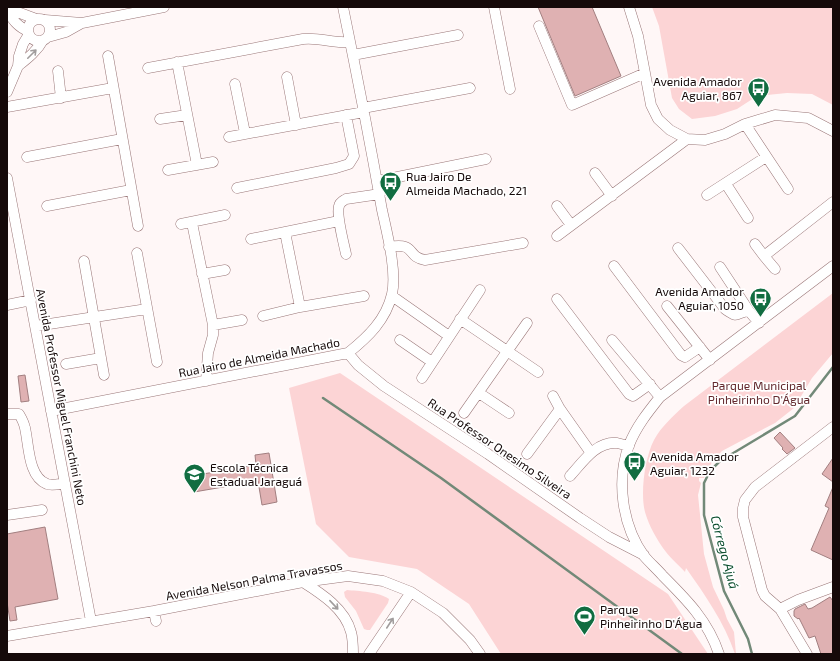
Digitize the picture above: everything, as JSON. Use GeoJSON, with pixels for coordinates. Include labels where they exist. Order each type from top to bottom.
{"type":"FeatureCollection","features":[{"type":"Feature","properties":{"kind":"street"},"geometry":{"type":"LineString","coordinates":[[7,11],[40,19],[82,23],[164,7]]}},
{"type":"Feature","properties":{"kind":"street","name":"Rua Jairo de Almeida Machado"},"geometry":{"type":"LineString","coordinates":[[51,411],[348,353],[376,328],[387,309],[392,296],[394,287],[393,270],[378,181],[343,7]]}},
{"type":"Feature","properties":{"kind":"street"},"geometry":{"type":"LineString","coordinates":[[494,7],[510,90]]}},
{"type":"Feature","properties":{"kind":"street"},"geometry":{"type":"LineString","coordinates":[[630,7],[651,105],[658,119],[670,130],[687,139],[705,140],[725,134],[745,124],[775,115],[808,118],[833,131]]}},
{"type":"Feature","properties":{"kind":"street"},"geometry":{"type":"LineString","coordinates":[[7,11],[15,23],[28,32],[32,38],[37,41],[66,32],[82,23]]}},
{"type":"Feature","properties":{"kind":"street"},"geometry":{"type":"LineString","coordinates":[[7,92],[18,66],[19,56],[29,26],[32,22],[40,19]]}},
{"type":"Feature","properties":{"kind":"street"},"geometry":{"type":"LineString","coordinates":[[18,66],[30,57],[46,39],[50,31],[50,25],[40,19]]}},
{"type":"Feature","properties":{"kind":"street"},"geometry":{"type":"LineString","coordinates":[[539,26],[572,105],[644,72]]}},
{"type":"Feature","properties":{"kind":"street"},"geometry":{"type":"LineString","coordinates":[[353,55],[458,35]]}},
{"type":"Feature","properties":{"kind":"street"},"geometry":{"type":"LineString","coordinates":[[148,68],[303,39],[312,38],[332,42],[350,42]]}},
{"type":"Feature","properties":{"kind":"street"},"geometry":{"type":"LineString","coordinates":[[108,56],[138,226]]}},
{"type":"Feature","properties":{"kind":"street"},"geometry":{"type":"LineString","coordinates":[[177,62],[197,165]]}},
{"type":"Feature","properties":{"kind":"street"},"geometry":{"type":"LineString","coordinates":[[58,71],[61,98]]}},
{"type":"Feature","properties":{"kind":"street"},"geometry":{"type":"LineString","coordinates":[[287,77],[296,125]]}},
{"type":"Feature","properties":{"kind":"street"},"geometry":{"type":"LineString","coordinates":[[235,84],[245,133]]}},
{"type":"Feature","properties":{"kind":"street"},"geometry":{"type":"LineString","coordinates":[[7,107],[113,88]]}},
{"type":"Feature","properties":{"kind":"street"},"geometry":{"type":"LineString","coordinates":[[230,137],[346,115],[470,88]]}},
{"type":"Feature","properties":{"kind":"street"},"geometry":{"type":"LineString","coordinates":[[160,119],[187,114]]}},
{"type":"Feature","properties":{"kind":"street"},"geometry":{"type":"LineString","coordinates":[[237,188],[349,164],[354,156],[346,115]]}},
{"type":"Feature","properties":{"kind":"street"},"geometry":{"type":"LineString","coordinates":[[745,124],[788,189]]}},
{"type":"Feature","properties":{"kind":"street"},"geometry":{"type":"LineString","coordinates":[[27,157],[122,139]]}},
{"type":"Feature","properties":{"kind":"street"},"geometry":{"type":"LineString","coordinates":[[557,236],[687,139]]}},
{"type":"Feature","properties":{"kind":"street"},"geometry":{"type":"LineString","coordinates":[[707,195],[766,157]]}},
{"type":"Feature","properties":{"kind":"street"},"geometry":{"type":"LineString","coordinates":[[378,181],[486,159]]}},
{"type":"Feature","properties":{"kind":"street"},"geometry":{"type":"LineString","coordinates":[[168,170],[213,162]]}},
{"type":"Feature","properties":{"kind":"street"},"geometry":{"type":"LineString","coordinates":[[595,174],[612,196]]}},
{"type":"Feature","properties":{"kind":"street","name":"Avenida Professor Miguel Franchini Neto"},"geometry":{"type":"LineString","coordinates":[[7,178],[91,621]]}},
{"type":"Feature","properties":{"kind":"street"},"geometry":{"type":"LineString","coordinates":[[726,184],[748,218]]}},
{"type":"Feature","properties":{"kind":"street"},"geometry":{"type":"LineString","coordinates":[[47,206],[131,190]]}},
{"type":"Feature","properties":{"kind":"street"},"geometry":{"type":"LineString","coordinates":[[346,254],[338,211],[341,202],[346,199],[380,194]]}},
{"type":"Feature","properties":{"kind":"street"},"geometry":{"type":"LineString","coordinates":[[764,256],[833,202]]}},
{"type":"Feature","properties":{"kind":"street"},"geometry":{"type":"LineString","coordinates":[[557,206],[571,225]]}},
{"type":"Feature","properties":{"kind":"street"},"geometry":{"type":"LineString","coordinates":[[181,224],[192,223],[225,215]]}},
{"type":"Feature","properties":{"kind":"street"},"geometry":{"type":"LineString","coordinates":[[251,239],[339,221]]}},
{"type":"Feature","properties":{"kind":"street"},"geometry":{"type":"LineString","coordinates":[[192,223],[213,325],[213,335],[208,353],[206,381]]}},
{"type":"Feature","properties":{"kind":"street"},"geometry":{"type":"LineString","coordinates":[[285,232],[300,307]]}},
{"type":"Feature","properties":{"kind":"street"},"geometry":{"type":"LineString","coordinates":[[389,247],[400,245],[404,246],[420,259],[424,260],[446,258],[523,243]]}},
{"type":"Feature","properties":{"kind":"street"},"geometry":{"type":"LineString","coordinates":[[755,244],[775,269]]}},
{"type":"Feature","properties":{"kind":"street"},"geometry":{"type":"LineString","coordinates":[[678,248],[725,309],[734,315],[749,311]]}},
{"type":"Feature","properties":{"kind":"street"},"geometry":{"type":"LineString","coordinates":[[137,253],[157,362]]}},
{"type":"Feature","properties":{"kind":"street"},"geometry":{"type":"LineString","coordinates":[[84,261],[104,375]]}},
{"type":"Feature","properties":{"kind":"street"},"geometry":{"type":"LineString","coordinates":[[614,266],[681,355],[685,357],[700,347]]}},
{"type":"Feature","properties":{"kind":"street"},"geometry":{"type":"LineString","coordinates":[[719,654],[706,624],[692,605],[644,556],[631,531],[626,514],[622,475],[629,446],[646,414],[660,397],[833,266]]}},
{"type":"Feature","properties":{"kind":"street"},"geometry":{"type":"LineString","coordinates":[[720,267],[749,311],[759,323]]}},
{"type":"Feature","properties":{"kind":"street"},"geometry":{"type":"LineString","coordinates":[[202,274],[225,270]]}},
{"type":"Feature","properties":{"kind":"street"},"geometry":{"type":"LineString","coordinates":[[422,378],[480,290]]}},
{"type":"Feature","properties":{"kind":"street"},"geometry":{"type":"LineString","coordinates":[[263,316],[300,307],[364,296]]}},
{"type":"Feature","properties":{"kind":"street"},"geometry":{"type":"LineString","coordinates":[[392,296],[449,336]]}},
{"type":"Feature","properties":{"kind":"street"},"geometry":{"type":"LineString","coordinates":[[7,305],[31,300]]}},
{"type":"Feature","properties":{"kind":"street"},"geometry":{"type":"LineString","coordinates":[[557,300],[629,394],[633,396],[650,384]]}},
{"type":"Feature","properties":{"kind":"street"},"geometry":{"type":"LineString","coordinates":[[667,306],[710,360]]}},
{"type":"Feature","properties":{"kind":"street"},"geometry":{"type":"LineString","coordinates":[[36,326],[147,309]]}},
{"type":"Feature","properties":{"kind":"street"},"geometry":{"type":"LineString","coordinates":[[460,319],[538,372]]}},
{"type":"Feature","properties":{"kind":"street"},"geometry":{"type":"LineString","coordinates":[[213,325],[242,320]]}},
{"type":"Feature","properties":{"kind":"street"},"geometry":{"type":"LineString","coordinates":[[464,413],[527,323]]}},
{"type":"Feature","properties":{"kind":"street"},"geometry":{"type":"LineString","coordinates":[[400,340],[432,362]]}},
{"type":"Feature","properties":{"kind":"street"},"geometry":{"type":"LineString","coordinates":[[612,340],[660,397]]}},
{"type":"Feature","properties":{"kind":"street","name":"Rua Professor Onesimo Silveira"},"geometry":{"type":"LineString","coordinates":[[348,353],[358,365],[384,386],[488,454],[591,526],[644,556]]}},
{"type":"Feature","properties":{"kind":"street"},"geometry":{"type":"LineString","coordinates":[[66,364],[101,358]]}},
{"type":"Feature","properties":{"kind":"street"},"geometry":{"type":"LineString","coordinates":[[479,393],[509,413]]}},
{"type":"Feature","properties":{"kind":"street"},"geometry":{"type":"LineString","coordinates":[[553,396],[560,409],[591,453]]}},
{"type":"Feature","properties":{"kind":"street"},"geometry":{"type":"LineString","coordinates":[[527,454],[560,409]]}},
{"type":"Feature","properties":{"kind":"street"},"geometry":{"type":"LineString","coordinates":[[7,414],[19,414],[25,426],[31,463],[41,481],[48,485],[65,483]]}},
{"type":"Feature","properties":{"kind":"street"},"geometry":{"type":"LineString","coordinates":[[807,654],[780,609],[765,596],[762,590],[757,567],[744,525],[743,508],[749,493],[755,487],[833,427]]}},
{"type":"Feature","properties":{"kind":"street"},"geometry":{"type":"LineString","coordinates":[[570,476],[591,453],[610,444],[617,443],[629,446]]}},
{"type":"Feature","properties":{"kind":"street"},"geometry":{"type":"LineString","coordinates":[[7,515],[42,510]]}},
{"type":"Feature","properties":{"kind":"street","name":"Avenida Nelson Palma Travassos"},"geometry":{"type":"LineString","coordinates":[[7,635],[154,611],[303,582],[348,576],[383,581],[411,592],[443,613],[465,634],[480,654]]}},
{"type":"Feature","properties":{"kind":"street"},"geometry":{"type":"LineString","coordinates":[[303,582],[324,596],[344,617],[351,631],[353,654]]}},
{"type":"Feature","properties":{"kind":"street"},"geometry":{"type":"LineString","coordinates":[[780,609],[798,600],[833,587]]}},
{"type":"Feature","properties":{"kind":"street"},"geometry":{"type":"LineString","coordinates":[[369,654],[411,592]]}},
{"type":"Feature","properties":{"kind":"street"},"geometry":{"type":"LineString","coordinates":[[154,611],[156,621]]}},
{"type":"Feature","properties":{"kind":"green space"},"geometry":{"type":"Polygon","coordinates":[[[652,7],[833,7],[833,105],[812,94],[787,93],[757,96],[737,109],[715,116],[692,119],[679,109],[672,98],[659,26],[652,7]]]}},
{"type":"Feature","properties":{"kind":"green space","name":"Parque Municipal Pinheirinho D'Água"},"geometry":{"type":"Polygon","coordinates":[[[833,293],[833,353],[812,378],[794,408],[775,423],[722,451],[713,460],[704,478],[699,478],[701,483],[698,495],[704,554],[713,587],[734,632],[735,654],[720,620],[686,568],[685,572],[670,557],[656,538],[645,512],[643,495],[644,475],[648,456],[654,440],[660,431],[684,406],[833,293]]]}},
{"type":"Feature","properties":{"kind":"green space","name":"Parque Pinheirinho D'Água"},"geometry":{"type":"Polygon","coordinates":[[[340,373],[668,594],[708,654],[501,654],[469,604],[417,569],[349,557],[316,524],[289,388],[340,373]]]}},
{"type":"Feature","properties":{"kind":"green space"},"geometry":{"type":"Polygon","coordinates":[[[347,590],[375,593],[389,599],[388,603],[370,630],[364,629],[356,611],[345,597],[344,592],[347,590]]]}},
{"type":"Feature","properties":{"kind":"building"},"geometry":{"type":"Polygon","coordinates":[[[538,7],[592,7],[621,76],[575,96],[538,7]]]}},
{"type":"Feature","properties":{"kind":"building"},"geometry":{"type":"Polygon","coordinates":[[[25,375],[29,401],[21,402],[18,376],[25,375]]]}},
{"type":"Feature","properties":{"kind":"building"},"geometry":{"type":"Polygon","coordinates":[[[780,432],[795,448],[787,454],[774,438],[780,432]]]}},
{"type":"Feature","properties":{"kind":"building"},"geometry":{"type":"Polygon","coordinates":[[[269,453],[277,502],[262,505],[258,481],[194,492],[191,476],[256,465],[255,455],[269,453]]]}},
{"type":"Feature","properties":{"kind":"building"},"geometry":{"type":"Polygon","coordinates":[[[833,458],[833,482],[822,474],[833,458]]]}},
{"type":"Feature","properties":{"kind":"building"},"geometry":{"type":"Polygon","coordinates":[[[833,487],[833,560],[811,550],[829,508],[825,506],[833,487]]]}},
{"type":"Feature","properties":{"kind":"building"},"geometry":{"type":"Polygon","coordinates":[[[45,527],[58,599],[15,607],[17,620],[10,621],[7,602],[7,534],[45,527]]]}},
{"type":"Feature","properties":{"kind":"building"},"geometry":{"type":"Polygon","coordinates":[[[830,597],[833,601],[833,654],[821,654],[815,636],[809,638],[799,618],[798,619],[794,616],[794,611],[805,604],[808,609],[812,608],[830,597]]]}},
{"type":"Feature","properties":{"kind":"waterway","name":"Córrego Ajuá"},"geometry":{"type":"LineString","coordinates":[[752,654],[748,639],[724,591],[704,515],[704,483],[710,471],[720,461],[795,416],[833,367]]}},
{"type":"Feature","properties":{"kind":"waterway"},"geometry":{"type":"LineString","coordinates":[[323,398],[441,478],[682,654]]}},
{"type":"Feature","properties":{"kind":"place","name":"Avenida Amador Aguiar, 867"},"geometry":{"type":"Point","coordinates":[758,108]}},
{"type":"Feature","properties":{"kind":"place","name":"Rua Jairo De Almeida Machado, 221"},"geometry":{"type":"Point","coordinates":[390,202]}},
{"type":"Feature","properties":{"kind":"place","name":"Avenida Amador Aguiar, 1050"},"geometry":{"type":"Point","coordinates":[760,318]}},
{"type":"Feature","properties":{"kind":"place","name":"Avenida Amador Aguiar, 1232"},"geometry":{"type":"Point","coordinates":[634,482]}},
{"type":"Feature","properties":{"kind":"place","name":"Escola Técnica Estadual Jaraguá"},"geometry":{"type":"Point","coordinates":[195,494]}},
{"type":"Feature","properties":{"kind":"place","name":"Parque Pinheirinho D'Água"},"geometry":{"type":"Point","coordinates":[584,636]}}]}
